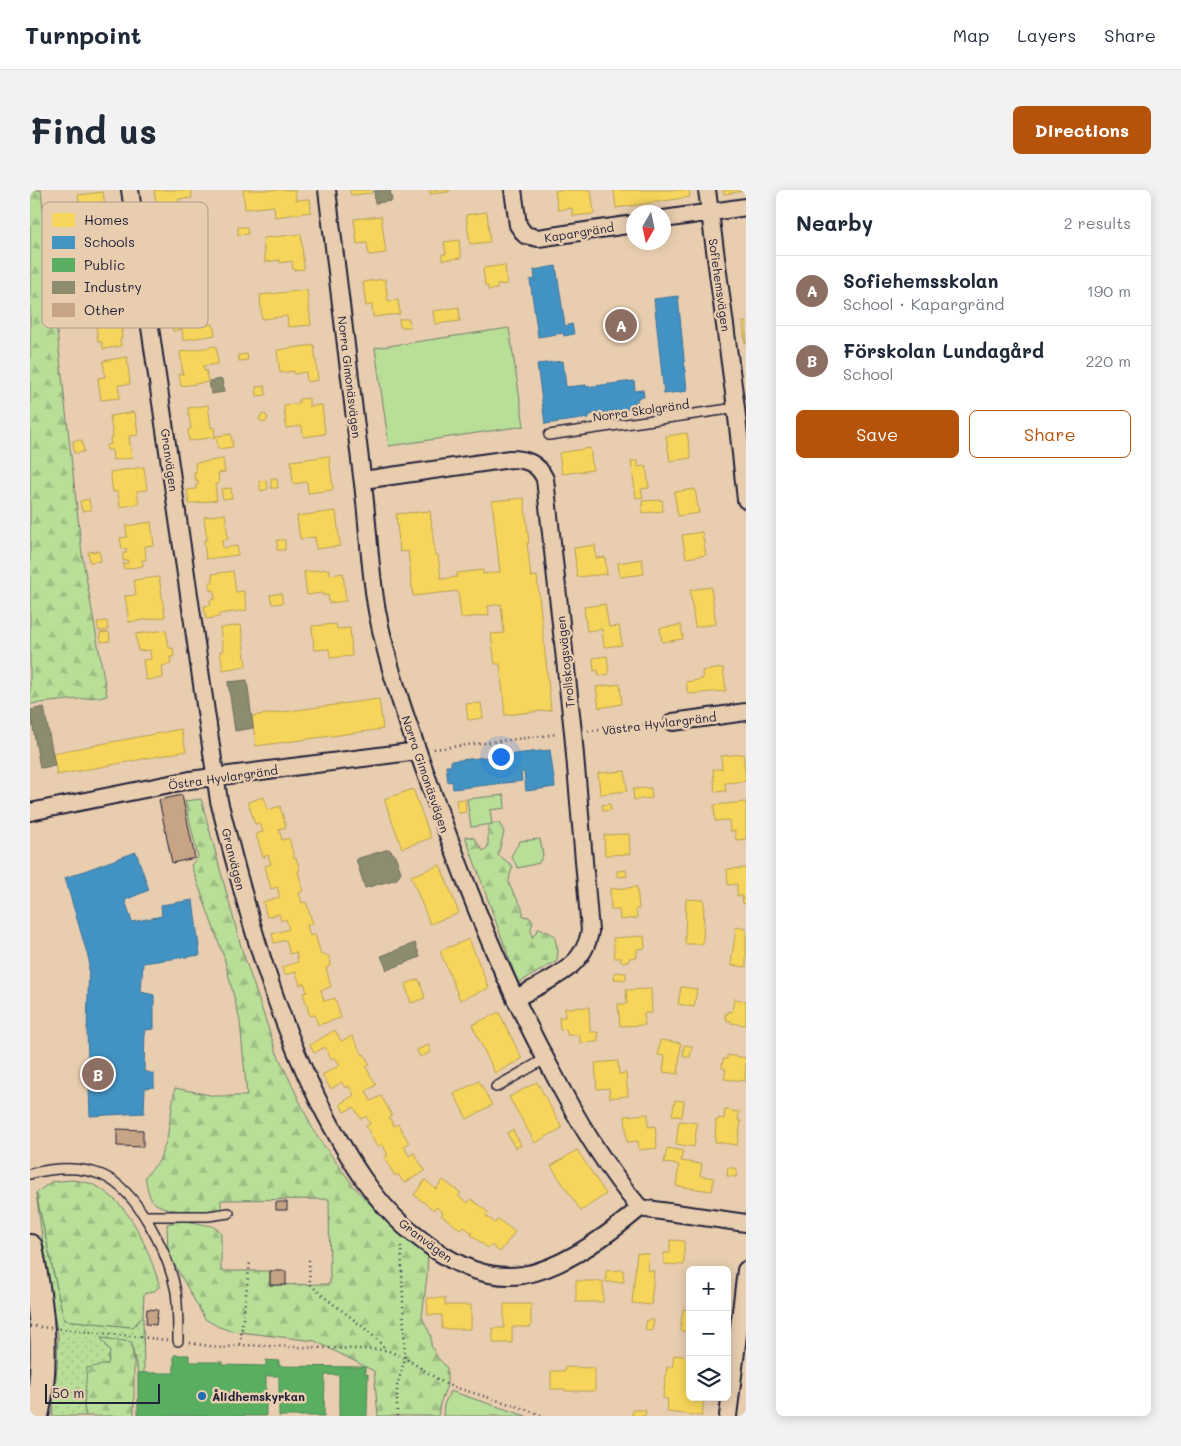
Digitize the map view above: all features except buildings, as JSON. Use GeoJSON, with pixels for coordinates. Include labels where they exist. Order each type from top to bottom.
{"type":"FeatureCollection","features":[{"type":"Feature","properties":{"kind":"street","name":"Norra Gimonäsvägen"},"geometry":{"type":"LineString","coordinates":[[327,190],[377,610],[387,652],[418,752],[459,866],[505,979],[578,1122],[614,1176],[640,1208]]}},
{"type":"Feature","properties":{"kind":"street","name":"Kapargränd"},"geometry":{"type":"LineString","coordinates":[[513,190],[518,225],[525,235],[538,238],[626,225]]}},
{"type":"Feature","properties":{"kind":"street","name":"Sofiehemsvägen"},"geometry":{"type":"LineString","coordinates":[[707,190],[736,408],[746,500]]}},
{"type":"Feature","properties":{"kind":"street"},"geometry":{"type":"LineString","coordinates":[[671,218],[746,207]]}},
{"type":"Feature","properties":{"kind":"street","name":"Granvägen"},"geometry":{"type":"LineString","coordinates":[[150,328],[219,801],[242,894],[279,1009],[317,1098],[357,1170],[404,1226],[463,1267],[492,1275],[515,1276],[539,1270],[571,1256],[602,1238],[640,1208]]}},
{"type":"Feature","properties":{"kind":"street","name":"Trollskogsvägen"},"geometry":{"type":"LineString","coordinates":[[363,480],[510,459],[528,461],[542,471],[545,479],[573,732],[590,931],[583,953],[574,964],[515,999]]}},
{"type":"Feature","properties":{"kind":"street","name":"Västra Hyvlargränd"},"geometry":{"type":"LineString","coordinates":[[673,722],[746,712]]}},
{"type":"Feature","properties":{"kind":"street","name":"Östra Hyvlargränd"},"geometry":{"type":"LineString","coordinates":[[30,812],[215,777],[418,752]]}},
{"type":"Feature","properties":{"kind":"street"},"geometry":{"type":"LineString","coordinates":[[640,1208],[746,1223]]}},
{"type":"Feature","properties":{"kind":"street"},"geometry":{"type":"LineString","coordinates":[[30,1247],[38,1288],[44,1349],[42,1380],[36,1416]]}},
{"type":"Feature","properties":{"kind":"street"},"geometry":{"type":"LineString","coordinates":[[728,1416],[746,1270]]}},
{"type":"Feature","properties":{"kind":"lane","name":"Norra Skolgränd"},"geometry":{"type":"LineString","coordinates":[[550,435],[736,408]]}},
{"type":"Feature","properties":{"kind":"lane"},"geometry":{"type":"LineString","coordinates":[[496,1087],[545,1059]]}},
{"type":"Feature","properties":{"kind":"lane"},"geometry":{"type":"LineString","coordinates":[[30,1174],[43,1171],[77,1169],[101,1174],[118,1184],[133,1200],[145,1216],[168,1265],[176,1290],[178,1341]]}},
{"type":"Feature","properties":{"kind":"lane"},"geometry":{"type":"LineString","coordinates":[[145,1216],[229,1214]]}},
{"type":"Feature","properties":{"kind":"path","name":"Västra Hyvlargränd"},"geometry":{"type":"LineString","coordinates":[[418,752],[573,732],[673,722]]}},
{"type":"Feature","properties":{"kind":"path"},"geometry":{"type":"LineString","coordinates":[[398,1416],[397,1386],[404,1358],[400,1250],[404,1226]]}},
{"type":"Feature","properties":{"kind":"path"},"geometry":{"type":"LineString","coordinates":[[309,1260],[310,1284],[325,1299],[376,1337],[386,1350]]}},
{"type":"Feature","properties":{"kind":"path"},"geometry":{"type":"LineString","coordinates":[[240,1345],[250,1261]]}},
{"type":"Feature","properties":{"kind":"path"},"geometry":{"type":"LineString","coordinates":[[30,1326],[178,1341],[222,1348],[240,1345],[386,1350],[404,1358],[447,1385],[544,1416]]}},
{"type":"Feature","properties":{"kind":"green space"},"geometry":{"type":"Polygon","coordinates":[[[30,190],[41,190],[42,328],[57,328],[82,554],[107,696],[30,704],[30,190]]]}},
{"type":"Feature","properties":{"kind":"green space"},"geometry":{"type":"Polygon","coordinates":[[[509,328],[524,426],[389,446],[375,348],[509,328]]]}},
{"type":"Feature","properties":{"kind":"green space"},"geometry":{"type":"Polygon","coordinates":[[[504,795],[505,808],[490,810],[492,824],[471,827],[467,799],[504,795]]]}},
{"type":"Feature","properties":{"kind":"green space"},"geometry":{"type":"Polygon","coordinates":[[[201,799],[242,950],[276,1051],[314,1132],[355,1188],[388,1223],[428,1244],[427,1276],[422,1317],[431,1336],[431,1345],[437,1357],[447,1368],[447,1385],[438,1416],[378,1416],[374,1371],[315,1341],[231,1331],[205,1319],[168,1253],[167,1224],[180,1220],[212,1226],[221,1232],[221,1271],[270,1271],[270,1285],[330,1284],[329,1199],[221,1200],[221,1215],[216,1212],[172,1210],[164,1208],[152,1200],[145,1177],[159,1161],[167,1139],[175,1088],[215,1096],[247,1096],[240,1021],[224,957],[191,865],[198,857],[185,801],[201,799]]]}},
{"type":"Feature","properties":{"kind":"green space"},"geometry":{"type":"Polygon","coordinates":[[[494,823],[499,823],[504,832],[498,855],[513,866],[509,878],[510,887],[522,907],[523,916],[529,917],[533,922],[531,928],[532,938],[539,928],[554,935],[558,950],[557,961],[518,983],[465,836],[474,838],[483,851],[488,847],[488,827],[494,823]]]}},
{"type":"Feature","properties":{"kind":"green space"},"geometry":{"type":"Polygon","coordinates":[[[540,839],[543,855],[539,863],[518,868],[511,856],[520,841],[540,839]]]}},
{"type":"Feature","properties":{"kind":"green space"},"geometry":{"type":"Polygon","coordinates":[[[72,1180],[94,1185],[119,1204],[137,1229],[150,1257],[160,1286],[154,1291],[144,1294],[143,1316],[133,1327],[64,1320],[36,1193],[51,1182],[72,1180]]]}},
{"type":"Feature","properties":{"kind":"green space"},"geometry":{"type":"Polygon","coordinates":[[[36,1193],[64,1320],[133,1327],[143,1316],[144,1373],[138,1373],[131,1342],[101,1338],[110,1351],[108,1364],[84,1407],[86,1416],[52,1416],[58,1335],[51,1301],[36,1193]]]}},
{"type":"Feature","properties":{"kind":"green space"},"geometry":{"type":"Polygon","coordinates":[[[101,1338],[131,1342],[134,1361],[134,1416],[86,1416],[84,1407],[87,1368],[108,1364],[110,1351],[101,1338]]]}},
{"type":"Feature","properties":{"kind":"green space"},"geometry":{"type":"Polygon","coordinates":[[[450,1391],[526,1416],[443,1416],[444,1405],[450,1391]]]}},
{"type":"Feature","properties":{"kind":"place","name":"Sofiehemsskolan"},"geometry":{"type":"Point","coordinates":[621,325]}},
{"type":"Feature","properties":{"kind":"place","name":"Förskolan Lundagård"},"geometry":{"type":"Point","coordinates":[98,1074]}},
{"type":"Feature","properties":{"kind":"place","name":"Ålidhemskyrkan"},"geometry":{"type":"Point","coordinates":[202,1396]}}]}
